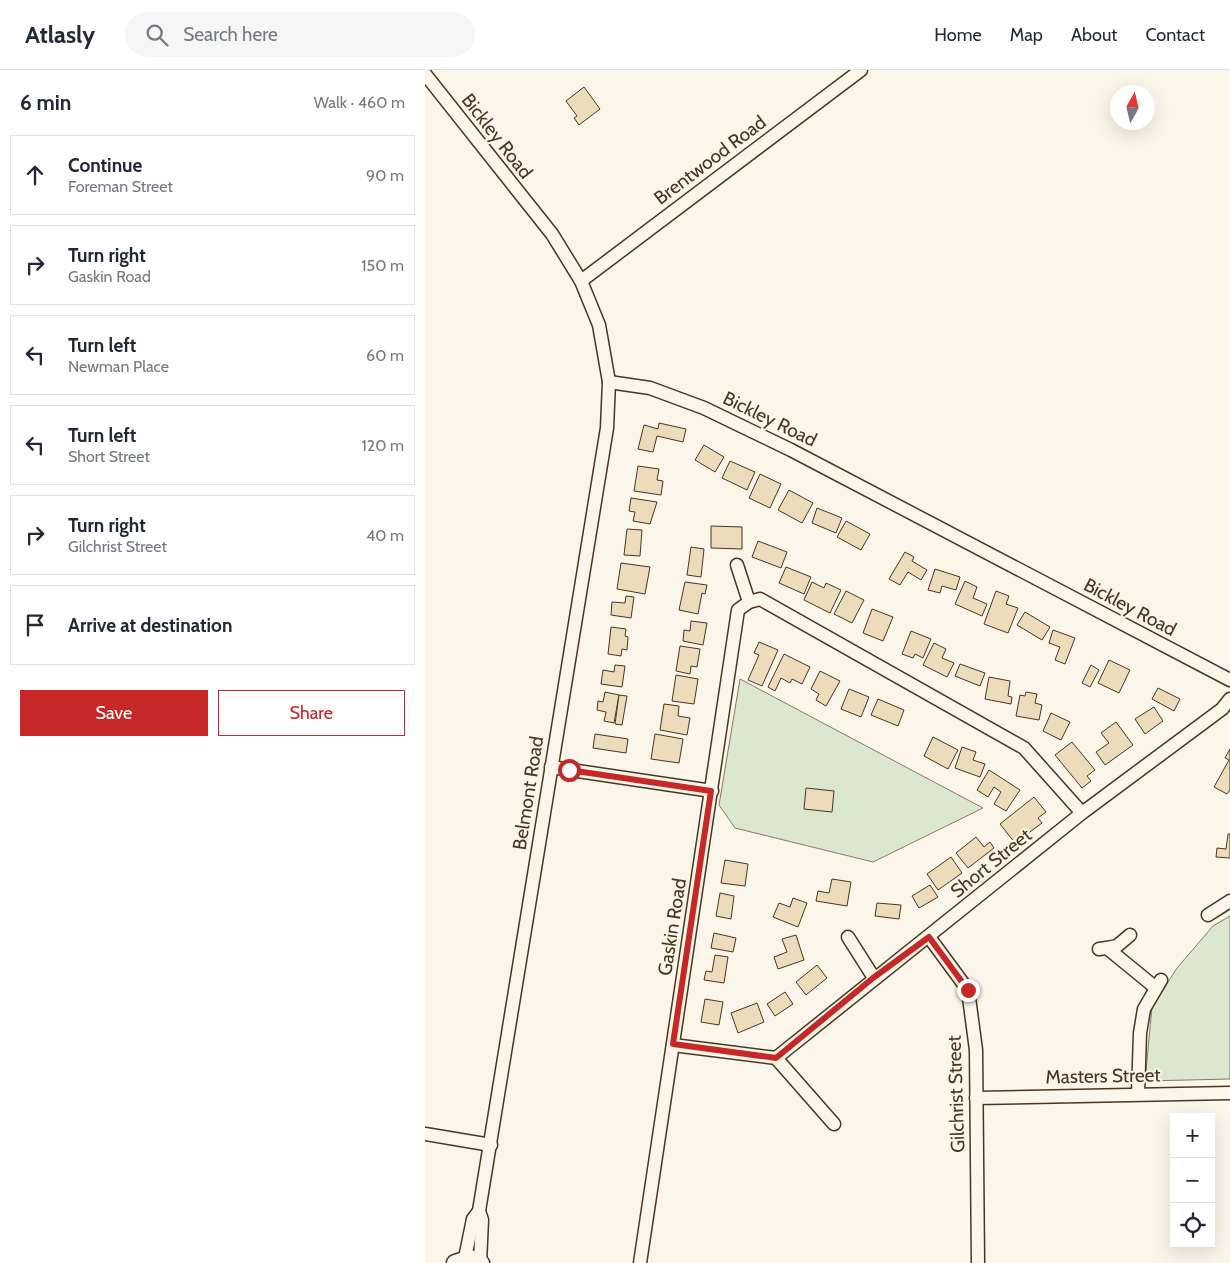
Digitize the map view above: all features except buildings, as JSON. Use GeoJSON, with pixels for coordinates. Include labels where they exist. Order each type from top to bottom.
{"type":"FeatureCollection","features":[{"type":"Feature","properties":{"kind":"street","name":"Brentwood Road"},"geometry":{"type":"LineString","coordinates":[[581,281],[861,70]]}},
{"type":"Feature","properties":{"kind":"street","name":"Bickley Road"},"geometry":{"type":"LineString","coordinates":[[425,74],[552,234],[581,281],[599,325],[609,382],[649,388],[704,408],[791,450],[1230,680]]}},
{"type":"Feature","properties":{"kind":"street","name":"Belmont Road"},"geometry":{"type":"LineString","coordinates":[[470,1262],[473,1219],[479,1211],[491,1145],[607,428],[609,382]]}},
{"type":"Feature","properties":{"kind":"street"},"geometry":{"type":"LineString","coordinates":[[737,565],[749,602],[760,599],[1024,748],[1082,813]]}},
{"type":"Feature","properties":{"kind":"street","name":"Gaskin Road"},"geometry":{"type":"LineString","coordinates":[[640,1263],[738,610],[749,602]]}},
{"type":"Feature","properties":{"kind":"street","name":"Short Street"},"geometry":{"type":"LineString","coordinates":[[776,1058],[873,978],[929,937],[1082,813],[1222,709],[1230,699]]}},
{"type":"Feature","properties":{"kind":"street"},"geometry":{"type":"LineString","coordinates":[[551,767],[711,791]]}},
{"type":"Feature","properties":{"kind":"street"},"geometry":{"type":"LineString","coordinates":[[1208,915],[1230,901]]}},
{"type":"Feature","properties":{"kind":"street"},"geometry":{"type":"LineString","coordinates":[[1130,935],[1117,946],[1103,949],[1159,984],[1144,1009],[1138,1094]]}},
{"type":"Feature","properties":{"kind":"street"},"geometry":{"type":"LineString","coordinates":[[848,937],[873,978]]}},
{"type":"Feature","properties":{"kind":"street","name":"Gilchrist Street"},"geometry":{"type":"LineString","coordinates":[[929,937],[968,990],[976,1050],[978,1263]]}},
{"type":"Feature","properties":{"kind":"street"},"geometry":{"type":"LineString","coordinates":[[673,1044],[776,1058],[833,1124]]}},
{"type":"Feature","properties":{"kind":"street","name":"Masters Street"},"geometry":{"type":"LineString","coordinates":[[976,1098],[1230,1093]]}},
{"type":"Feature","properties":{"kind":"street"},"geometry":{"type":"LineString","coordinates":[[425,1134],[491,1145]]}},
{"type":"Feature","properties":{"kind":"green space"},"geometry":{"type":"Polygon","coordinates":[[[740,679],[983,808],[873,862],[735,828],[719,805],[740,679]]]}},
{"type":"Feature","properties":{"kind":"green space"},"geometry":{"type":"Polygon","coordinates":[[[1230,916],[1230,1079],[1145,1081],[1152,1007],[1177,968],[1213,926],[1230,916]]]}},
{"type":"Feature","properties":{"kind":"route"},"geometry":{"type":"LineString","coordinates":[[569,770],[711,791],[673,1044],[776,1058],[873,978],[929,937],[968,990]]}}]}
